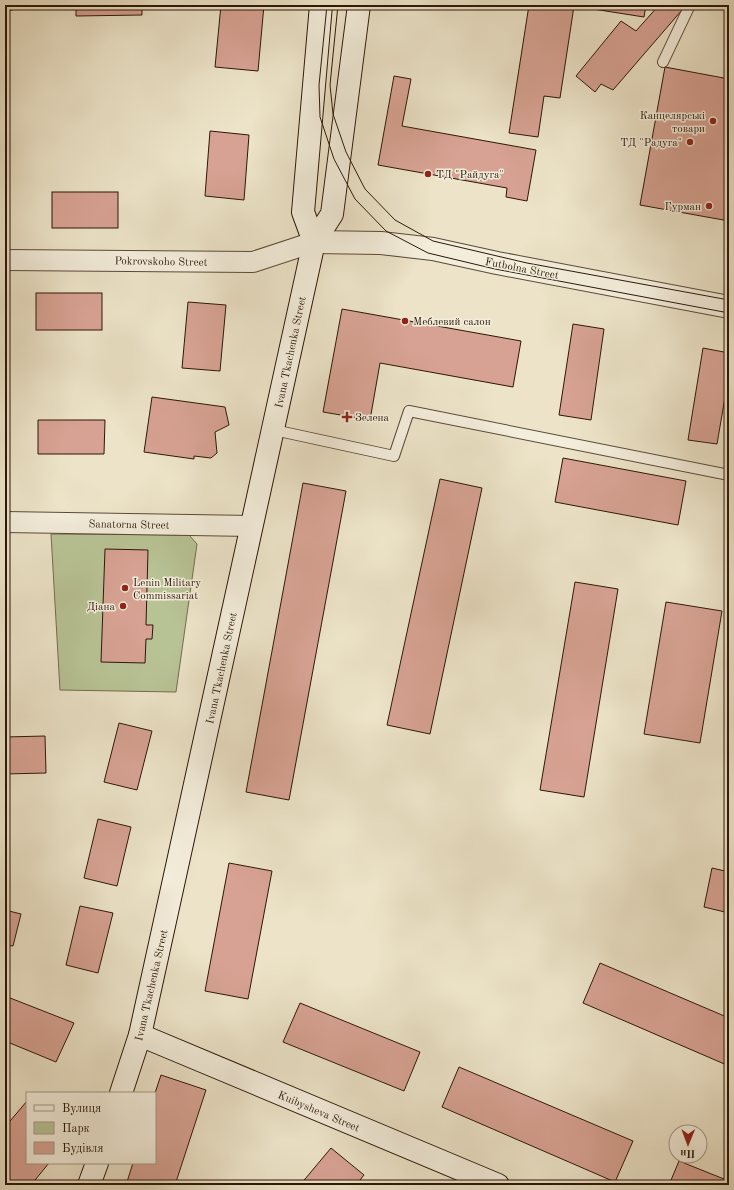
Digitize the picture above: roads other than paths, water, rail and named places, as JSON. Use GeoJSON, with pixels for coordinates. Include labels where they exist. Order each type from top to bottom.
{"type":"FeatureCollection","features":[{"type":"Feature","properties":{"kind":"main road"},"geometry":{"type":"LineString","coordinates":[[314,242],[303,212],[321,5]]}},
{"type":"Feature","properties":{"kind":"main road","name":"Ivana Tkachenka Street"},"geometry":{"type":"LineString","coordinates":[[121,1092],[140,1035],[274,430],[314,242],[332,214],[358,5]]}},
{"type":"Feature","properties":{"kind":"main road","name":"Futbolna Street"},"geometry":{"type":"LineString","coordinates":[[314,242],[381,243],[433,249],[497,264],[729,307]]}},
{"type":"Feature","properties":{"kind":"main road","name":"Kuibysheva Street"},"geometry":{"type":"LineString","coordinates":[[140,1035],[498,1185]]}},
{"type":"Feature","properties":{"kind":"main road"},"geometry":{"type":"LineString","coordinates":[[89,1185],[97,1164]]}},
{"type":"Feature","properties":{"kind":"street","name":"Pokrovskoho Street"},"geometry":{"type":"LineString","coordinates":[[5,260],[252,262],[314,242]]}},
{"type":"Feature","properties":{"kind":"street","name":"Sanatorna Street"},"geometry":{"type":"LineString","coordinates":[[5,522],[252,526]]}},
{"type":"Feature","properties":{"kind":"lane"},"geometry":{"type":"LineString","coordinates":[[663,62],[690,5]]}},
{"type":"Feature","properties":{"kind":"lane"},"geometry":{"type":"LineString","coordinates":[[274,430],[394,456],[409,411],[729,476]]}},
{"type":"Feature","properties":{"kind":"tram line"},"geometry":{"type":"LineString","coordinates":[[327,5],[319,85],[320,117],[334,159],[355,199],[386,231],[428,253],[495,269],[729,313]]}},
{"type":"Feature","properties":{"kind":"tram line"},"geometry":{"type":"LineString","coordinates":[[338,5],[330,85],[333,114],[346,152],[365,189],[395,220],[433,241],[527,263],[729,300]]}},
{"type":"Feature","properties":{"kind":"place","name":"Канцелярські товари"},"geometry":{"type":"Point","coordinates":[713,121]}},
{"type":"Feature","properties":{"kind":"place","name":"ТД \"Радуга\""},"geometry":{"type":"Point","coordinates":[690,142]}},
{"type":"Feature","properties":{"kind":"place","name":"ТД \"Райдуга\""},"geometry":{"type":"Point","coordinates":[428,174]}},
{"type":"Feature","properties":{"kind":"place","name":"Гурман"},"geometry":{"type":"Point","coordinates":[709,206]}},
{"type":"Feature","properties":{"kind":"place","name":"Меблевий салон"},"geometry":{"type":"Point","coordinates":[405,321]}},
{"type":"Feature","properties":{"kind":"place","name":"Зелена"},"geometry":{"type":"Point","coordinates":[347,417]}},
{"type":"Feature","properties":{"kind":"place","name":"Lenin Military Commissariat"},"geometry":{"type":"Point","coordinates":[125,588]}},
{"type":"Feature","properties":{"kind":"place","name":"Діана"},"geometry":{"type":"Point","coordinates":[123,606]}}]}
